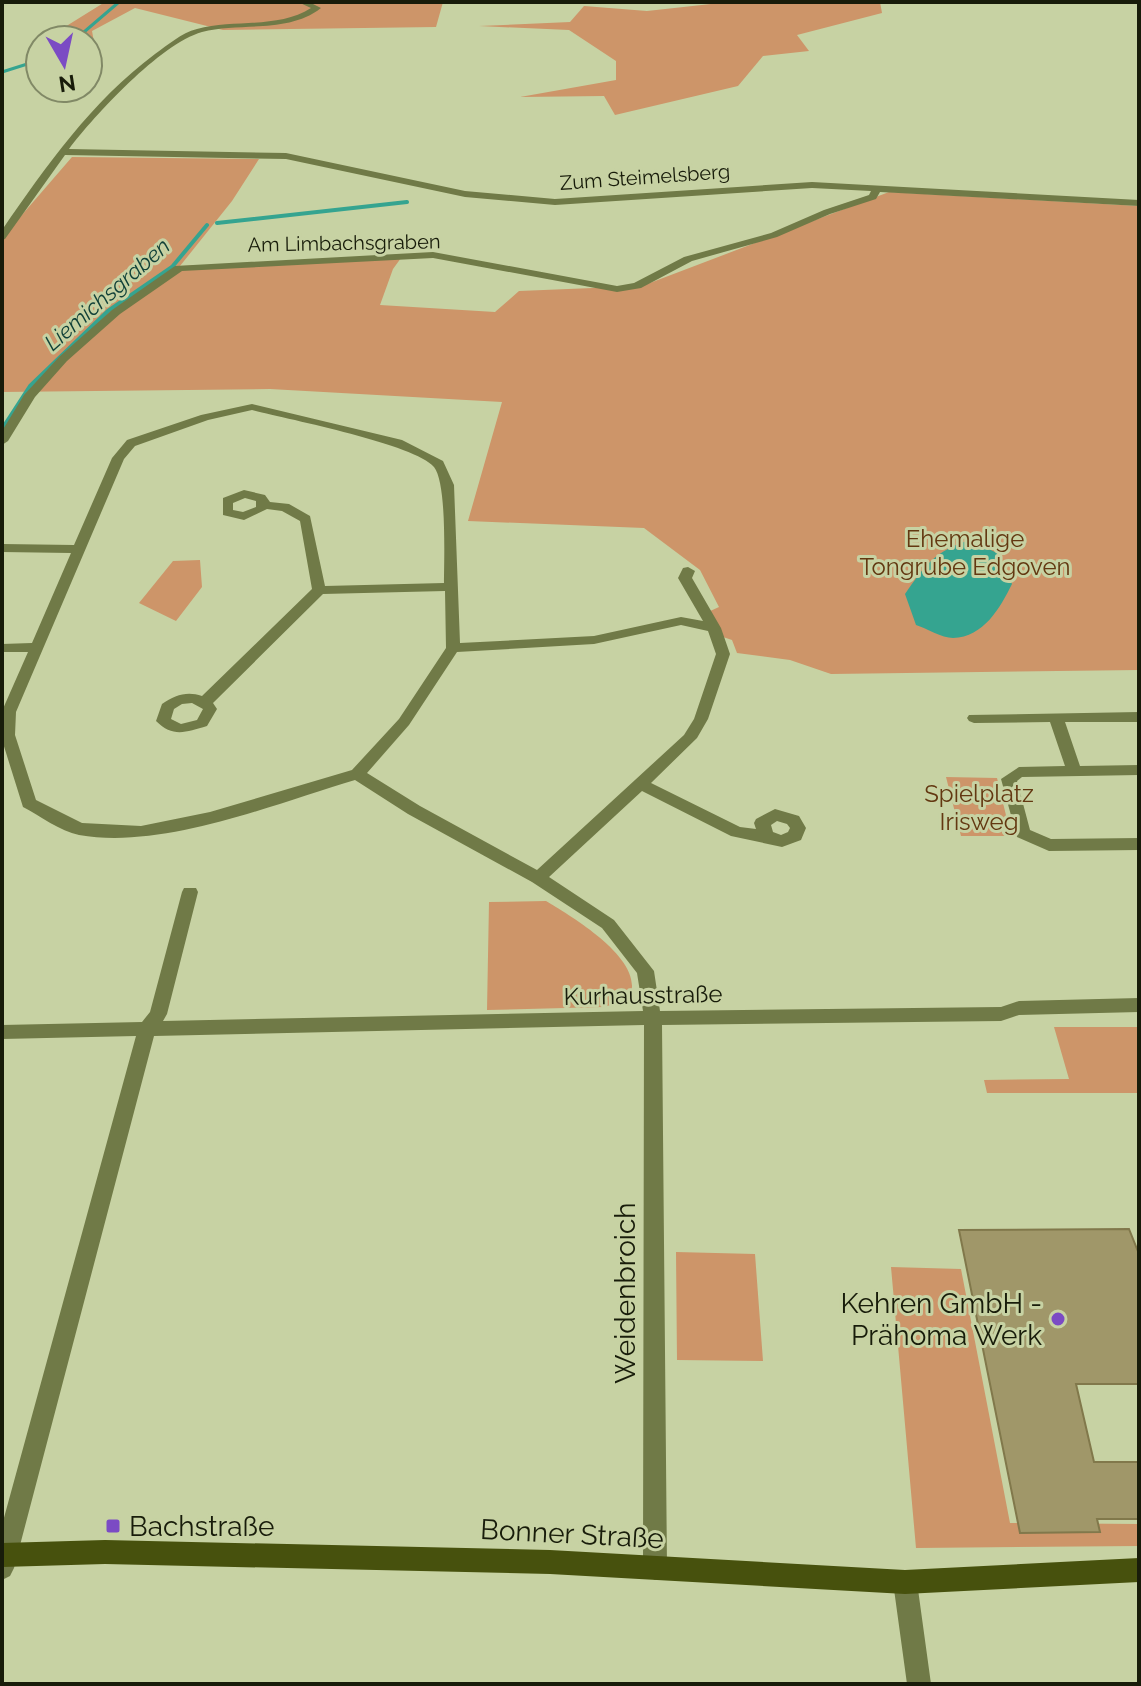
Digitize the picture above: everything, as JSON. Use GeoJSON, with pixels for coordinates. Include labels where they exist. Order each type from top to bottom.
{"type":"FeatureCollection","features":[{"type":"Feature","properties":{"kind":"main road","name":"Bonner Straße"},"geometry":{"type":"LineString","coordinates":[[3,1559],[105,1552],[358,1556],[905,1582],[1139,1570]]}},
{"type":"Feature","properties":{"kind":"street"},"geometry":{"type":"LineString","coordinates":[[2,237],[62,152],[123,83],[184,38],[207,29],[292,18],[317,8],[302,2]]}},
{"type":"Feature","properties":{"kind":"street","name":"Zum Steimelsberg"},"geometry":{"type":"LineString","coordinates":[[62,152],[286,156],[465,194],[555,202],[812,185],[1139,203]]}},
{"type":"Feature","properties":{"kind":"street","name":"Am Limbachsgraben"},"geometry":{"type":"LineString","coordinates":[[2,441],[25,402],[45,377],[116,312],[179,268],[433,255],[617,289],[637,286],[688,259],[774,235],[827,212],[873,197],[878,187]]}},
{"type":"Feature","properties":{"kind":"street"},"geometry":{"type":"LineString","coordinates":[[252,407],[398,443],[439,464],[448,485],[453,648],[404,722],[357,774],[210,818],[141,832],[79,829],[29,803],[8,735],[9,712],[80,549],[118,458],[131,443],[205,417],[252,407]]}},
{"type":"Feature","properties":{"kind":"street"},"geometry":{"type":"LineString","coordinates":[[263,505],[285,507],[306,519],[319,590]]}},
{"type":"Feature","properties":{"kind":"street"},"geometry":{"type":"LineString","coordinates":[[2,548],[80,549]]}},
{"type":"Feature","properties":{"kind":"street"},"geometry":{"type":"LineString","coordinates":[[538,878],[690,738],[701,719],[723,654],[714,628],[685,578],[688,571]]}},
{"type":"Feature","properties":{"kind":"street"},"geometry":{"type":"LineString","coordinates":[[205,702],[319,590],[450,587]]}},
{"type":"Feature","properties":{"kind":"street"},"geometry":{"type":"LineString","coordinates":[[453,648],[594,640],[681,621],[714,628]]}},
{"type":"Feature","properties":{"kind":"street"},"geometry":{"type":"LineString","coordinates":[[2,648],[37,647]]}},
{"type":"Feature","properties":{"kind":"street"},"geometry":{"type":"LineString","coordinates":[[974,718],[1139,717]]}},
{"type":"Feature","properties":{"kind":"street"},"geometry":{"type":"LineString","coordinates":[[1056,718],[1074,771]]}},
{"type":"Feature","properties":{"kind":"street"},"geometry":{"type":"LineString","coordinates":[[1139,770],[1019,772],[1009,779],[1023,833],[1049,845],[1139,844]]}},
{"type":"Feature","properties":{"kind":"street","name":"Weidenbroich"},"geometry":{"type":"LineString","coordinates":[[357,774],[414,810],[538,878],[608,924],[645,971],[653,1019],[655,1568]]}},
{"type":"Feature","properties":{"kind":"street"},"geometry":{"type":"LineString","coordinates":[[640,784],[737,832],[766,836],[762,823],[775,815],[788,817],[802,828]]}},
{"type":"Feature","properties":{"kind":"street"},"geometry":{"type":"LineString","coordinates":[[3,1559],[147,1029],[158,1014],[190,892]]}},
{"type":"Feature","properties":{"kind":"street","name":"Kurhausstraße"},"geometry":{"type":"LineString","coordinates":[[2,1032],[843,1014],[854,1017],[989,1015],[1019,1008],[1139,1005]]}},
{"type":"Feature","properties":{"kind":"street"},"geometry":{"type":"LineString","coordinates":[[905,1582],[919,1684]]}},
{"type":"Feature","properties":{"kind":"green space"},"geometry":{"type":"Polygon","coordinates":[[[105,2],[443,2],[436,27],[223,30],[135,8],[104,25],[70,24],[105,2]]]}},
{"type":"Feature","properties":{"kind":"green space"},"geometry":{"type":"Polygon","coordinates":[[[729,2],[880,2],[882,13],[797,35],[809,51],[763,56],[738,86],[615,115],[604,96],[520,97],[616,80],[616,61],[569,30],[479,26],[570,22],[584,6],[647,11],[729,2]]]}},
{"type":"Feature","properties":{"kind":"green space","name":"Ehemalige Tongrube Edgoven"},"geometry":{"type":"Polygon","coordinates":[[[72,157],[259,159],[232,201],[180,266],[401,258],[393,269],[380,305],[495,312],[519,291],[642,286],[889,192],[1139,206],[1139,670],[831,674],[790,660],[737,653],[732,640],[720,636],[708,612],[719,607],[700,570],[644,528],[468,521],[502,402],[270,389],[2,392],[2,238],[72,157]]]}},
{"type":"Feature","properties":{"kind":"green space"},"geometry":{"type":"Polygon","coordinates":[[[200,560],[202,587],[176,621],[139,603],[173,561],[200,560]]]}},
{"type":"Feature","properties":{"kind":"green space","name":"Spielplatz Irisweg"},"geometry":{"type":"Polygon","coordinates":[[[946,777],[997,778],[1011,836],[961,836],[946,777]]]}},
{"type":"Feature","properties":{"kind":"green space"},"geometry":{"type":"Polygon","coordinates":[[[546,901],[589,929],[619,957],[629,972],[632,987],[627,1001],[603,1007],[487,1010],[489,902],[546,901]]]}},
{"type":"Feature","properties":{"kind":"green space"},"geometry":{"type":"Polygon","coordinates":[[[1054,1027],[1139,1027],[1139,1093],[987,1093],[984,1080],[1069,1079],[1054,1027]]]}},
{"type":"Feature","properties":{"kind":"green space"},"geometry":{"type":"Polygon","coordinates":[[[676,1252],[755,1254],[763,1361],[677,1360],[676,1252]]]}},
{"type":"Feature","properties":{"kind":"green space"},"geometry":{"type":"Polygon","coordinates":[[[891,1267],[961,1269],[1010,1523],[1139,1524],[1139,1546],[916,1548],[891,1267]]]}},
{"type":"Feature","properties":{"kind":"water"},"geometry":{"type":"Polygon","coordinates":[[[970,540],[997,553],[1012,584],[1002,602],[990,620],[974,633],[964,636],[949,638],[916,625],[905,594],[939,554],[970,540]]]}},
{"type":"Feature","properties":{"kind":"building","name":"Kehren GmbH - Prähoma Werk"},"geometry":{"type":"Polygon","coordinates":[[[1129,1229],[1139,1254],[1139,1384],[1076,1384],[1094,1462],[1139,1462],[1139,1519],[1097,1519],[1100,1532],[1020,1533],[959,1230],[1129,1229]]]}},
{"type":"Feature","properties":{"kind":"waterway"},"geometry":{"type":"LineString","coordinates":[[93,24],[119,2]]}},
{"type":"Feature","properties":{"kind":"waterway"},"geometry":{"type":"LineString","coordinates":[[2,72],[24,65]]}},
{"type":"Feature","properties":{"kind":"waterway","name":"Liemichsgraben"},"geometry":{"type":"LineString","coordinates":[[217,223],[407,202]]}},
{"type":"Feature","properties":{"kind":"waterway","name":"Liemichsgraben"},"geometry":{"type":"LineString","coordinates":[[2,429],[30,386],[108,311],[172,267],[207,225]]}},
{"type":"Feature","properties":{"kind":"place","name":"Kehren GmbH - Prähoma Werk"},"geometry":{"type":"Point","coordinates":[1058,1319]}},
{"type":"Feature","properties":{"kind":"place","name":"Bachstraße"},"geometry":{"type":"Point","coordinates":[113,1526]}}]}
